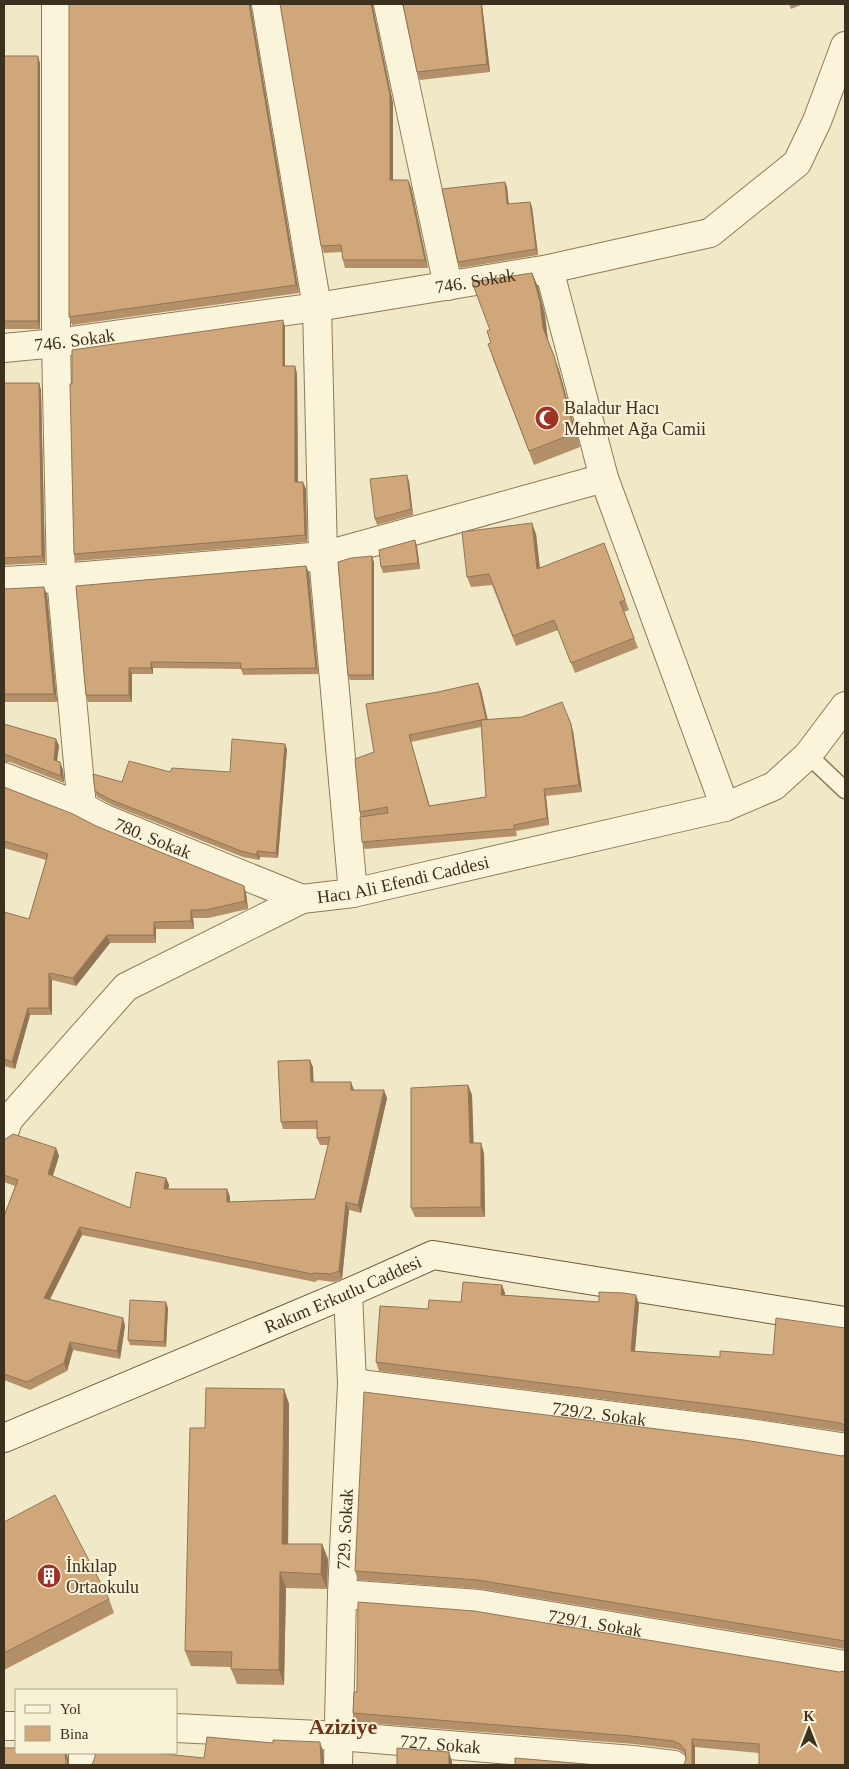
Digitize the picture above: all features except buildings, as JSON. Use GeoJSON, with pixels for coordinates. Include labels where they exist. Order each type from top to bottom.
{"type":"FeatureCollection","features":[{"type":"Feature","properties":{"kind":"street"},"geometry":{"type":"LineString","coordinates":[[56,4],[56,344],[61,578],[82,807]]}},
{"type":"Feature","properties":{"kind":"street"},"geometry":{"type":"LineString","coordinates":[[266,4],[318,308],[323,556],[353,892]]}},
{"type":"Feature","properties":{"kind":"street"},"geometry":{"type":"LineString","coordinates":[[388,4],[448,286]]}},
{"type":"Feature","properties":{"kind":"street","name":"746. Sokak"},"geometry":{"type":"LineString","coordinates":[[4,348],[56,344],[318,308],[549,270],[710,233],[797,163],[817,121],[845,46]]}},
{"type":"Feature","properties":{"kind":"street"},"geometry":{"type":"LineString","coordinates":[[549,270],[604,478],[725,807]]}},
{"type":"Feature","properties":{"kind":"street"},"geometry":{"type":"LineString","coordinates":[[4,581],[323,556],[604,478]]}},
{"type":"Feature","properties":{"kind":"street","name":"Hacı Ali Efendi Caddesi"},"geometry":{"type":"LineString","coordinates":[[4,1132],[9,1119],[126,987],[302,898],[353,892],[725,807],[774,786],[808,755],[845,706]]}},
{"type":"Feature","properties":{"kind":"street","name":"780. Sokak"},"geometry":{"type":"LineString","coordinates":[[4,777],[82,807],[105,819],[302,898]]}},
{"type":"Feature","properties":{"kind":"street","name":"Rakım Erkutlu Caddesi"},"geometry":{"type":"LineString","coordinates":[[4,1438],[348,1293],[433,1255],[845,1321]]}},
{"type":"Feature","properties":{"kind":"street","name":"729. Sokak"},"geometry":{"type":"LineString","coordinates":[[338,1765],[342,1594],[352,1383],[348,1293]]}},
{"type":"Feature","properties":{"kind":"street","name":"729/2. Sokak"},"geometry":{"type":"LineString","coordinates":[[352,1383],[749,1433],[845,1449]]}},
{"type":"Feature","properties":{"kind":"street","name":"729/1. Sokak"},"geometry":{"type":"LineString","coordinates":[[342,1594],[479,1604],[845,1665]]}},
{"type":"Feature","properties":{"kind":"street","name":"727. Sokak"},"geometry":{"type":"LineString","coordinates":[[178,1728],[339,1736],[634,1760],[674,1765]]}},
{"type":"Feature","properties":{"kind":"lane"},"geometry":{"type":"LineString","coordinates":[[808,755],[845,790]]}},
{"type":"Feature","properties":{"kind":"place","name":"Baladur Hacı Mehmet Ağa Camii"},"geometry":{"type":"Point","coordinates":[547,418]}},
{"type":"Feature","properties":{"kind":"place","name":"İnkılap Ortaokulu"},"geometry":{"type":"Point","coordinates":[49,1576]}},
{"type":"Feature","properties":{"kind":"district","name":"Aziziye"},"geometry":{"type":"Point","coordinates":[343,1726]}}]}
